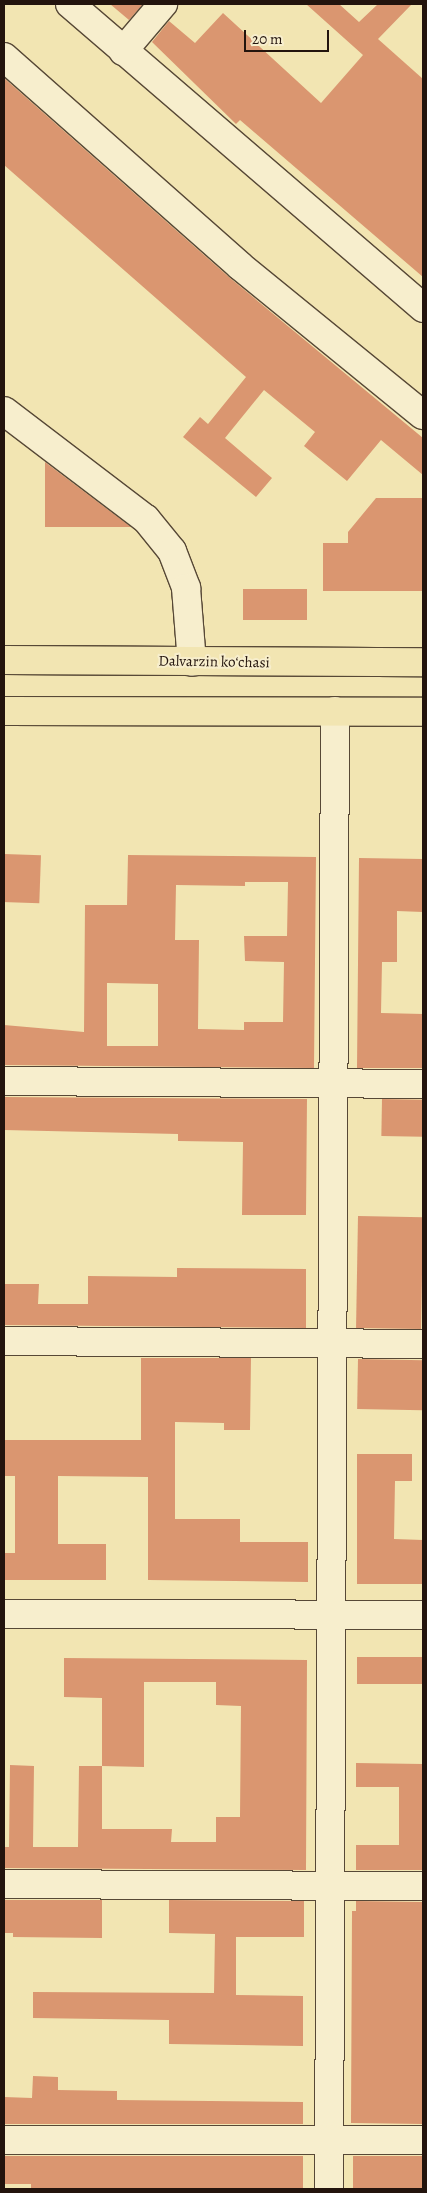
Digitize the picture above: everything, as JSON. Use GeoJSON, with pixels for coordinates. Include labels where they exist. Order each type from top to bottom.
{"type":"FeatureCollection","features":[{"type":"Feature","properties":{"kind":"main road","name":"Dalvarzin koʻchasi"},"geometry":{"type":"LineString","coordinates":[[4,660],[423,662]]}},
{"type":"Feature","properties":{"kind":"main road"},"geometry":{"type":"LineString","coordinates":[[4,712],[423,712]]}},
{"type":"Feature","properties":{"kind":"street"},"geometry":{"type":"LineString","coordinates":[[70,4],[423,308]]}},
{"type":"Feature","properties":{"kind":"street"},"geometry":{"type":"LineString","coordinates":[[123,51],[163,4]]}},
{"type":"Feature","properties":{"kind":"street"},"geometry":{"type":"LineString","coordinates":[[4,58],[240,266],[423,415]]}},
{"type":"Feature","properties":{"kind":"street"},"geometry":{"type":"LineString","coordinates":[[4,411],[146,519],[172,551],[186,588],[192,662]]}},
{"type":"Feature","properties":{"kind":"street"},"geometry":{"type":"LineString","coordinates":[[329,2189],[335,711]]}},
{"type":"Feature","properties":{"kind":"street"},"geometry":{"type":"LineString","coordinates":[[4,1081],[423,1084]]}},
{"type":"Feature","properties":{"kind":"street"},"geometry":{"type":"LineString","coordinates":[[4,1340],[423,1344]]}},
{"type":"Feature","properties":{"kind":"street"},"geometry":{"type":"LineString","coordinates":[[4,1614],[423,1615]]}},
{"type":"Feature","properties":{"kind":"street"},"geometry":{"type":"LineString","coordinates":[[4,1884],[330,1884],[423,1886]]}},
{"type":"Feature","properties":{"kind":"street"},"geometry":{"type":"LineString","coordinates":[[4,2140],[423,2140]]}},
{"type":"Feature","properties":{"kind":"building"},"geometry":{"type":"Polygon","coordinates":[[[110,4],[143,4],[129,20],[110,4]]]}},
{"type":"Feature","properties":{"kind":"building"},"geometry":{"type":"Polygon","coordinates":[[[306,4],[339,4],[359,22],[378,4],[412,4],[378,39],[423,79],[423,277],[240,120],[236,124],[152,42],[169,21],[195,43],[223,13],[321,103],[363,55],[306,4]]]}},
{"type":"Feature","properties":{"kind":"building"},"geometry":{"type":"Polygon","coordinates":[[[4,78],[230,278],[423,438],[423,475],[381,440],[347,481],[304,446],[315,432],[264,390],[225,438],[272,478],[256,497],[183,437],[200,417],[208,424],[246,377],[4,165],[4,78]]]}},
{"type":"Feature","properties":{"kind":"building"},"geometry":{"type":"Polygon","coordinates":[[[45,462],[131,527],[45,527],[45,462]]]}},
{"type":"Feature","properties":{"kind":"building"},"geometry":{"type":"Polygon","coordinates":[[[376,498],[423,498],[423,591],[323,591],[323,543],[348,543],[348,532],[376,498]]]}},
{"type":"Feature","properties":{"kind":"building"},"geometry":{"type":"Polygon","coordinates":[[[243,589],[307,589],[307,620],[243,620],[243,589]]]}},
{"type":"Feature","properties":{"kind":"building"},"geometry":{"type":"Polygon","coordinates":[[[4,854],[41,855],[39,903],[4,902],[4,854]]]}},
{"type":"Feature","properties":{"kind":"building"},"geometry":{"type":"Polygon","coordinates":[[[128,855],[316,857],[314,1068],[4,1065],[4,1025],[84,1032],[85,905],[127,905],[128,855]],[[245,882],[245,886],[176,885],[175,940],[199,940],[198,1029],[244,1030],[244,1022],[283,1022],[284,962],[245,961],[244,936],[287,936],[288,882],[245,882]],[[107,983],[107,1046],[158,1046],[158,984],[107,983]]]}},
{"type":"Feature","properties":{"kind":"building"},"geometry":{"type":"Polygon","coordinates":[[[359,858],[423,859],[423,912],[397,911],[397,962],[382,962],[381,1013],[423,1014],[423,1068],[357,1068],[359,858]]]}},
{"type":"Feature","properties":{"kind":"building"},"geometry":{"type":"Polygon","coordinates":[[[4,1097],[307,1099],[306,1215],[242,1215],[243,1142],[178,1141],[178,1134],[4,1130],[4,1097]]]}},
{"type":"Feature","properties":{"kind":"building"},"geometry":{"type":"Polygon","coordinates":[[[382,1099],[423,1100],[422,1137],[381,1136],[382,1099]]]}},
{"type":"Feature","properties":{"kind":"building"},"geometry":{"type":"Polygon","coordinates":[[[358,1216],[423,1217],[421,1329],[356,1328],[358,1216]]]}},
{"type":"Feature","properties":{"kind":"building"},"geometry":{"type":"Polygon","coordinates":[[[177,1268],[306,1269],[306,1328],[4,1325],[4,1284],[39,1284],[38,1304],[88,1304],[88,1276],[177,1277],[177,1268]]]}},
{"type":"Feature","properties":{"kind":"building"},"geometry":{"type":"Polygon","coordinates":[[[141,1358],[251,1358],[250,1430],[224,1430],[224,1423],[175,1422],[175,1519],[240,1519],[240,1542],[308,1542],[308,1582],[148,1580],[148,1477],[58,1476],[58,1544],[106,1544],[106,1580],[4,1580],[4,1553],[15,1553],[15,1476],[4,1476],[4,1440],[141,1440],[141,1358]]]}},
{"type":"Feature","properties":{"kind":"building"},"geometry":{"type":"Polygon","coordinates":[[[358,1359],[423,1360],[422,1410],[357,1409],[358,1359]]]}},
{"type":"Feature","properties":{"kind":"building"},"geometry":{"type":"Polygon","coordinates":[[[357,1454],[412,1454],[412,1481],[395,1481],[394,1539],[423,1540],[423,1584],[357,1584],[357,1454]]]}},
{"type":"Feature","properties":{"kind":"building"},"geometry":{"type":"Polygon","coordinates":[[[357,1657],[423,1657],[423,1684],[357,1684],[357,1657]]]}},
{"type":"Feature","properties":{"kind":"building"},"geometry":{"type":"Polygon","coordinates":[[[64,1658],[307,1660],[306,1870],[4,1868],[4,1847],[9,1847],[10,1765],[34,1766],[33,1847],[78,1847],[79,1766],[102,1766],[102,1698],[64,1697],[64,1658]],[[144,1682],[144,1767],[102,1766],[102,1829],[172,1829],[171,1842],[216,1842],[216,1817],[240,1817],[241,1706],[216,1705],[216,1682],[144,1682]]]}},
{"type":"Feature","properties":{"kind":"building"},"geometry":{"type":"Polygon","coordinates":[[[356,1763],[423,1764],[423,1870],[356,1870],[356,1845],[399,1845],[399,1787],[356,1787],[356,1763]]]}},
{"type":"Feature","properties":{"kind":"building"},"geometry":{"type":"Polygon","coordinates":[[[4,1900],[102,1900],[102,1938],[13,1937],[13,1933],[4,1933],[4,1900]]]}},
{"type":"Feature","properties":{"kind":"building"},"geometry":{"type":"Polygon","coordinates":[[[169,1900],[304,1901],[304,1937],[236,1937],[236,1995],[303,1996],[303,2046],[169,2044],[169,2020],[33,2018],[33,1992],[214,1993],[215,1934],[169,1933],[169,1900]]]}},
{"type":"Feature","properties":{"kind":"building"},"geometry":{"type":"Polygon","coordinates":[[[356,1901],[423,1902],[423,2124],[351,2123],[352,1911],[356,1911],[356,1901]]]}},
{"type":"Feature","properties":{"kind":"building"},"geometry":{"type":"Polygon","coordinates":[[[33,2076],[58,2077],[58,2090],[117,2091],[117,2100],[303,2102],[303,2124],[4,2124],[4,2097],[32,2098],[33,2076]]]}},
{"type":"Feature","properties":{"kind":"building"},"geometry":{"type":"Polygon","coordinates":[[[4,2156],[303,2156],[303,2189],[31,2189],[31,2184],[4,2184],[4,2156]]]}},
{"type":"Feature","properties":{"kind":"building"},"geometry":{"type":"Polygon","coordinates":[[[353,2156],[423,2156],[423,2189],[353,2189],[353,2156]]]}}]}
